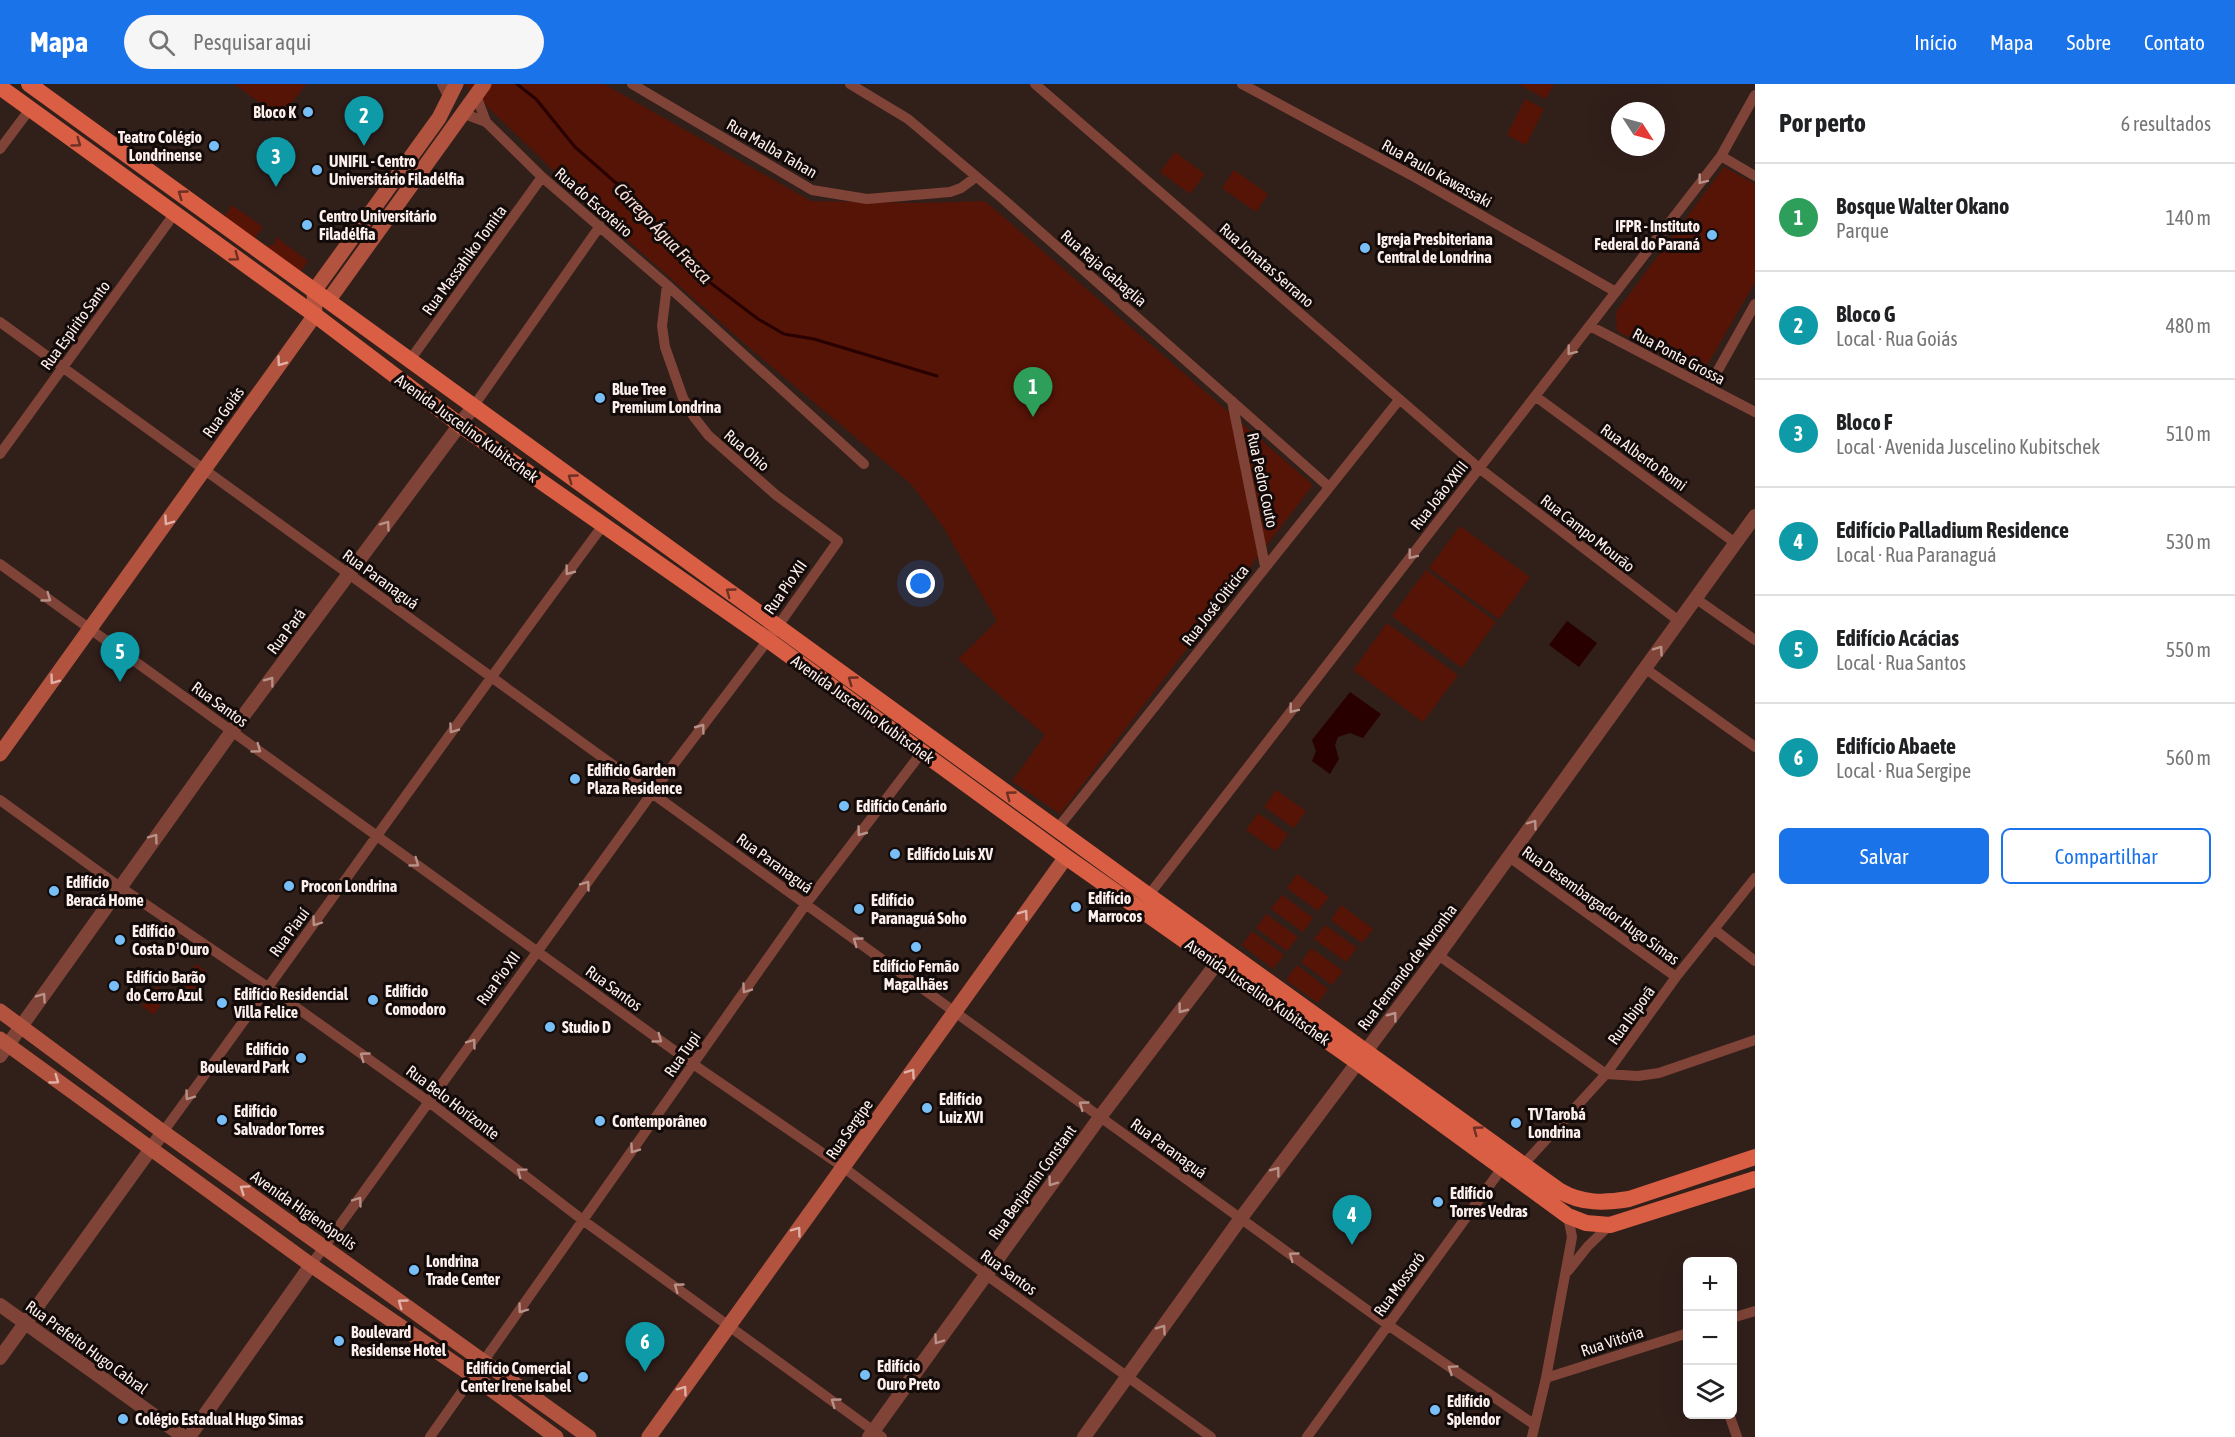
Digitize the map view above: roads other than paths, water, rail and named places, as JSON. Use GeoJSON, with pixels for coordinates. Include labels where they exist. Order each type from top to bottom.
{"type":"FeatureCollection","features":[{"type":"Feature","properties":{"kind":"main road"},"geometry":{"type":"LineString","coordinates":[[9,84],[24,95],[40,87]]}},
{"type":"Feature","properties":{"kind":"main road","name":"Avenida Juscelino Kubitschek"},"geometry":{"type":"LineString","coordinates":[[0,87],[315,315],[460,425],[604,524],[772,633],[1062,833],[1144,902]]}},
{"type":"Feature","properties":{"kind":"main road","name":"Avenida Juscelino Kubitschek"},"geometry":{"type":"LineString","coordinates":[[40,87],[78,118],[314,291],[702,572],[772,633],[922,752],[1066,857],[1144,902],[1361,1056],[1524,1164],[1560,1191],[1574,1199],[1609,1202],[1644,1194],[1755,1157]]}},
{"type":"Feature","properties":{"kind":"main road"},"geometry":{"type":"LineString","coordinates":[[315,315],[314,291],[439,118],[452,87],[478,88]]}},
{"type":"Feature","properties":{"kind":"main road"},"geometry":{"type":"LineString","coordinates":[[328,301],[478,88]]}},
{"type":"Feature","properties":{"kind":"main road"},"geometry":{"type":"LineString","coordinates":[[30,109],[41,103],[57,107],[78,118]]}},
{"type":"Feature","properties":{"kind":"main road"},"geometry":{"type":"LineString","coordinates":[[439,118],[451,112],[462,113]]}},
{"type":"Feature","properties":{"kind":"main road","name":"Rua Goiás"},"geometry":{"type":"LineString","coordinates":[[0,754],[315,315]]}},
{"type":"Feature","properties":{"kind":"main road"},"geometry":{"type":"LineString","coordinates":[[604,524],[614,522],[627,528],[668,558],[702,572]]}},
{"type":"Feature","properties":{"kind":"main road","name":"Rua Sergipe"},"geometry":{"type":"LineString","coordinates":[[649,1437],[1066,857]]}},
{"type":"Feature","properties":{"kind":"main road","name":"Avenida Higienópolis"},"geometry":{"type":"LineString","coordinates":[[0,1011],[163,1132],[589,1437]]}},
{"type":"Feature","properties":{"kind":"main road"},"geometry":{"type":"LineString","coordinates":[[3,1047],[151,1149],[311,1265],[473,1376],[556,1437]]}},
{"type":"Feature","properties":{"kind":"main road","name":"Avenida Juscelino Kubitschek"},"geometry":{"type":"LineString","coordinates":[[1361,1056],[1502,1168],[1568,1216],[1586,1223],[1610,1225],[1755,1179]]}},
{"type":"Feature","properties":{"kind":"main road"},"geometry":{"type":"LineString","coordinates":[[1524,1164],[1524,1184]]}},
{"type":"Feature","properties":{"kind":"street","name":"Rua Malba Tahan"},"geometry":{"type":"LineString","coordinates":[[632,84],[812,190],[867,199],[950,192],[961,188],[976,177]]}},
{"type":"Feature","properties":{"kind":"street","name":"Rua Raja Gabaglia"},"geometry":{"type":"LineString","coordinates":[[850,84],[908,119],[1329,487]]}},
{"type":"Feature","properties":{"kind":"street","name":"Rua Jonatas Serrano"},"geometry":{"type":"LineString","coordinates":[[1035,84],[1479,468]]}},
{"type":"Feature","properties":{"kind":"street","name":"Rua Paulo Kawassaki"},"geometry":{"type":"LineString","coordinates":[[1242,84],[1412,175],[1616,292]]}},
{"type":"Feature","properties":{"kind":"street"},"geometry":{"type":"LineString","coordinates":[[478,88],[486,122]]}},
{"type":"Feature","properties":{"kind":"street","name":"Rua João XXIII"},"geometry":{"type":"LineString","coordinates":[[1144,902],[1721,156],[1755,94]]}},
{"type":"Feature","properties":{"kind":"street"},"geometry":{"type":"LineString","coordinates":[[0,149],[30,109]]}},
{"type":"Feature","properties":{"kind":"street","name":"Rua do Escoteiro"},"geometry":{"type":"LineString","coordinates":[[462,113],[486,122],[542,177],[667,285],[864,464]]}},
{"type":"Feature","properties":{"kind":"street"},"geometry":{"type":"LineString","coordinates":[[1721,156],[1755,176]]}},
{"type":"Feature","properties":{"kind":"street","name":"Rua Massahiko Tomita"},"geometry":{"type":"LineString","coordinates":[[410,360],[542,177]]}},
{"type":"Feature","properties":{"kind":"street","name":"Rua Espírito Santo"},"geometry":{"type":"LineString","coordinates":[[0,454],[175,213]]}},
{"type":"Feature","properties":{"kind":"street","name":"Rua Pará"},"geometry":{"type":"LineString","coordinates":[[3,1047],[22,1026],[232,731],[460,425],[600,226]]}},
{"type":"Feature","properties":{"kind":"street","name":"Rua Ohio"},"geometry":{"type":"LineString","coordinates":[[667,285],[662,326],[665,346],[683,398],[694,417],[708,435],[776,495],[838,541]]}},
{"type":"Feature","properties":{"kind":"street"},"geometry":{"type":"LineString","coordinates":[[1708,388],[1755,304]]}},
{"type":"Feature","properties":{"kind":"street","name":"Rua Paranaguá"},"geometry":{"type":"LineString","coordinates":[[0,322],[1388,1325],[1535,1425]]}},
{"type":"Feature","properties":{"kind":"street","name":"Rua Ponta Grossa"},"geometry":{"type":"LineString","coordinates":[[1590,326],[1755,412]]}},
{"type":"Feature","properties":{"kind":"street","name":"Rua Alberto Romi"},"geometry":{"type":"LineString","coordinates":[[1535,396],[1734,542]]}},
{"type":"Feature","properties":{"kind":"street","name":"Rua José Oiticica"},"geometry":{"type":"LineString","coordinates":[[1062,833],[1265,566],[1399,400]]}},
{"type":"Feature","properties":{"kind":"street","name":"Rua Pedro Couto"},"geometry":{"type":"LineString","coordinates":[[1232,401],[1265,566]]}},
{"type":"Feature","properties":{"kind":"street","name":"Rua Campo Mourão"},"geometry":{"type":"LineString","coordinates":[[1479,468],[1679,621]]}},
{"type":"Feature","properties":{"kind":"street","name":"Rua Fernando de Noronha"},"geometry":{"type":"LineString","coordinates":[[1084,1437],[1241,1218],[1438,955],[1646,669],[1734,542],[1750,531],[1755,516]]}},
{"type":"Feature","properties":{"kind":"street","name":"Rua Piauí"},"geometry":{"type":"LineString","coordinates":[[0,1358],[269,988],[490,676],[604,524]]}},
{"type":"Feature","properties":{"kind":"street","name":"Rua Pio XII"},"geometry":{"type":"LineString","coordinates":[[186,1437],[652,793],[838,541]]}},
{"type":"Feature","properties":{"kind":"street","name":"Rua Santos"},"geometry":{"type":"LineString","coordinates":[[0,564],[693,1064],[843,1167],[985,1274],[1211,1437]]}},
{"type":"Feature","properties":{"kind":"street"},"geometry":{"type":"LineString","coordinates":[[1695,598],[1755,640]]}},
{"type":"Feature","properties":{"kind":"street"},"geometry":{"type":"LineString","coordinates":[[1646,669],[1755,747]]}},
{"type":"Feature","properties":{"kind":"street","name":"Rua Tupi"},"geometry":{"type":"LineString","coordinates":[[430,1437],[585,1221],[806,904],[922,752]]}},
{"type":"Feature","properties":{"kind":"street","name":"Rua Belo Horizonte"},"geometry":{"type":"LineString","coordinates":[[0,800],[120,887],[269,988],[429,1102],[585,1221],[730,1325],[875,1435]]}},
{"type":"Feature","properties":{"kind":"street"},"geometry":{"type":"LineString","coordinates":[[1062,833],[1066,857]]}},
{"type":"Feature","properties":{"kind":"street","name":"Rua Desembargador Hugo Simas"},"geometry":{"type":"LineString","coordinates":[[1509,857],[1676,978]]}},
{"type":"Feature","properties":{"kind":"street","name":"Rua Ibiporã"},"geometry":{"type":"LineString","coordinates":[[1524,1164],[1606,1074],[1676,978],[1755,878]]}},
{"type":"Feature","properties":{"kind":"street"},"geometry":{"type":"LineString","coordinates":[[1715,930],[1755,961]]}},
{"type":"Feature","properties":{"kind":"street"},"geometry":{"type":"LineString","coordinates":[[1438,955],[1606,1074],[1638,1076],[1659,1073],[1755,1040]]}},
{"type":"Feature","properties":{"kind":"street","name":"Rua Benjamin Constant"},"geometry":{"type":"LineString","coordinates":[[875,1435],[985,1274],[1222,956]]}},
{"type":"Feature","properties":{"kind":"street"},"geometry":{"type":"LineString","coordinates":[[1502,1168],[1524,1164]]}},
{"type":"Feature","properties":{"kind":"street","name":"Rua Mossoró"},"geometry":{"type":"LineString","coordinates":[[1307,1437],[1502,1168]]}},
{"type":"Feature","properties":{"kind":"street"},"geometry":{"type":"LineString","coordinates":[[1532,1437],[1566,1274],[1572,1237],[1568,1216]]}},
{"type":"Feature","properties":{"kind":"street"},"geometry":{"type":"LineString","coordinates":[[1566,1274],[1588,1246],[1610,1225]]}},
{"type":"Feature","properties":{"kind":"street","name":"Rua Prefeito Hugo Cabral"},"geometry":{"type":"LineString","coordinates":[[0,1305],[186,1437]]}},
{"type":"Feature","properties":{"kind":"street"},"geometry":{"type":"LineString","coordinates":[[1737,1316],[1755,1311]]}},
{"type":"Feature","properties":{"kind":"street","name":"Rua Vitória"},"geometry":{"type":"LineString","coordinates":[[1546,1378],[1683,1335]]}},
{"type":"Feature","properties":{"kind":"street"},"geometry":{"type":"LineString","coordinates":[[1731,1419],[1737,1437]]}},
{"type":"Feature","properties":{"kind":"waterway","name":"Córrego Água Fresca"},"geometry":{"type":"LineString","coordinates":[[517,84],[536,99],[575,147],[624,190],[641,216],[708,281],[758,319],[784,334],[814,339],[937,376]]}},
{"type":"Feature","properties":{"kind":"place","name":"Bloco K"},"geometry":{"type":"Point","coordinates":[308,112]}},
{"type":"Feature","properties":{"kind":"place","name":"Teatro Colégio Londrinense"},"geometry":{"type":"Point","coordinates":[214,146]}},
{"type":"Feature","properties":{"kind":"place","name":"Bloco G"},"geometry":{"type":"Point","coordinates":[364,146]}},
{"type":"Feature","properties":{"kind":"place","name":"UNIFIL - Centro Universitário Filadélfia"},"geometry":{"type":"Point","coordinates":[317,170]}},
{"type":"Feature","properties":{"kind":"place","name":"Bloco F"},"geometry":{"type":"Point","coordinates":[276,187]}},
{"type":"Feature","properties":{"kind":"place","name":"Centro Universitário Filadélfia"},"geometry":{"type":"Point","coordinates":[307,225]}},
{"type":"Feature","properties":{"kind":"place","name":"IFPR - Instituto Federal do Paraná"},"geometry":{"type":"Point","coordinates":[1712,235]}},
{"type":"Feature","properties":{"kind":"place","name":"Igreja Presbiteriana Central de Londrina"},"geometry":{"type":"Point","coordinates":[1365,248]}},
{"type":"Feature","properties":{"kind":"place","name":"Blue Tree Premium Londrina"},"geometry":{"type":"Point","coordinates":[600,398]}},
{"type":"Feature","properties":{"kind":"place","name":"Bosque Walter Okano"},"geometry":{"type":"Point","coordinates":[1033,417]}},
{"type":"Feature","properties":{"kind":"place","name":"Edifício Acácias"},"geometry":{"type":"Point","coordinates":[120,682]}},
{"type":"Feature","properties":{"kind":"place","name":"Edificio Garden Plaza Residence"},"geometry":{"type":"Point","coordinates":[575,779]}},
{"type":"Feature","properties":{"kind":"place","name":"Edifício Cenário"},"geometry":{"type":"Point","coordinates":[844,806]}},
{"type":"Feature","properties":{"kind":"place","name":"Edifício Luis XV"},"geometry":{"type":"Point","coordinates":[895,854]}},
{"type":"Feature","properties":{"kind":"place","name":"Procon Londrina"},"geometry":{"type":"Point","coordinates":[289,886]}},
{"type":"Feature","properties":{"kind":"place","name":"Edifício Beracá Home"},"geometry":{"type":"Point","coordinates":[54,891]}},
{"type":"Feature","properties":{"kind":"place","name":"Edifício Marrocos"},"geometry":{"type":"Point","coordinates":[1076,907]}},
{"type":"Feature","properties":{"kind":"place","name":"Edifício Paranaguá Soho"},"geometry":{"type":"Point","coordinates":[859,909]}},
{"type":"Feature","properties":{"kind":"place","name":"Edifício Costa D¹Ouro"},"geometry":{"type":"Point","coordinates":[120,940]}},
{"type":"Feature","properties":{"kind":"place","name":"Edifício Fernão Magalhães"},"geometry":{"type":"Point","coordinates":[916,947]}},
{"type":"Feature","properties":{"kind":"place","name":"Edifício Barão do Cerro Azul"},"geometry":{"type":"Point","coordinates":[114,986]}},
{"type":"Feature","properties":{"kind":"place","name":"Edifício Comodoro"},"geometry":{"type":"Point","coordinates":[373,1000]}},
{"type":"Feature","properties":{"kind":"place","name":"Edifício Residencial Villa Felice"},"geometry":{"type":"Point","coordinates":[222,1003]}},
{"type":"Feature","properties":{"kind":"place","name":"Studio D"},"geometry":{"type":"Point","coordinates":[550,1027]}},
{"type":"Feature","properties":{"kind":"place","name":"Edifício Boulevard Park"},"geometry":{"type":"Point","coordinates":[301,1058]}},
{"type":"Feature","properties":{"kind":"place","name":"Edifício Luiz XVI"},"geometry":{"type":"Point","coordinates":[927,1108]}},
{"type":"Feature","properties":{"kind":"place","name":"Edifício Salvador Torres"},"geometry":{"type":"Point","coordinates":[222,1120]}},
{"type":"Feature","properties":{"kind":"place","name":"Contemporâneo"},"geometry":{"type":"Point","coordinates":[600,1121]}},
{"type":"Feature","properties":{"kind":"place","name":"TV Tarobá Londrina"},"geometry":{"type":"Point","coordinates":[1516,1123]}},
{"type":"Feature","properties":{"kind":"place","name":"Edifício Torres Vedras"},"geometry":{"type":"Point","coordinates":[1438,1202]}},
{"type":"Feature","properties":{"kind":"place","name":"Edifício Palladium Residence"},"geometry":{"type":"Point","coordinates":[1352,1245]}},
{"type":"Feature","properties":{"kind":"place","name":"Londrina Trade Center"},"geometry":{"type":"Point","coordinates":[414,1270]}},
{"type":"Feature","properties":{"kind":"place","name":"Boulevard Residense Hotel"},"geometry":{"type":"Point","coordinates":[339,1341]}},
{"type":"Feature","properties":{"kind":"place","name":"Edifício Abaete"},"geometry":{"type":"Point","coordinates":[645,1372]}},
{"type":"Feature","properties":{"kind":"place","name":"Edifício Ouro Preto"},"geometry":{"type":"Point","coordinates":[865,1375]}},
{"type":"Feature","properties":{"kind":"place","name":"Edifício Comercial Center Irene Isabel"},"geometry":{"type":"Point","coordinates":[583,1377]}},
{"type":"Feature","properties":{"kind":"place","name":"Edifício Splendor"},"geometry":{"type":"Point","coordinates":[1435,1410]}},
{"type":"Feature","properties":{"kind":"place","name":"Colégio Estadual Hugo Simas"},"geometry":{"type":"Point","coordinates":[123,1419]}}]}
